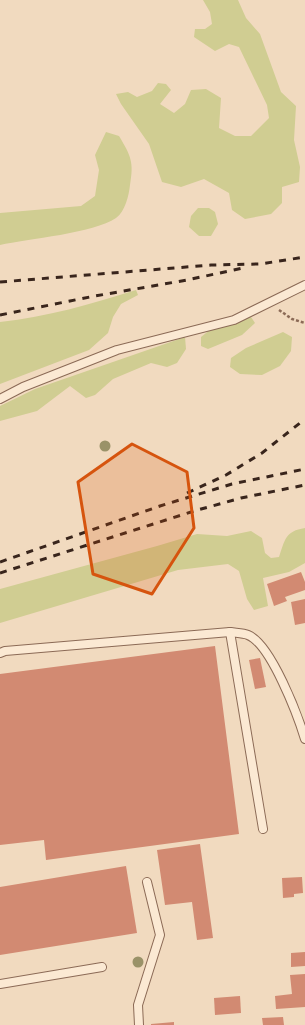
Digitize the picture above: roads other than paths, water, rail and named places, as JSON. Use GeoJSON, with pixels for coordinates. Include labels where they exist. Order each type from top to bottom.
{"type":"FeatureCollection","features":[{"type":"Feature","properties":{"kind":"lane"},"geometry":{"type":"LineString","coordinates":[[0,399],[23,388],[117,350],[234,320],[305,285]]}},
{"type":"Feature","properties":{"kind":"lane"},"geometry":{"type":"LineString","coordinates":[[0,653],[5,651],[230,632],[249,635],[269,655],[299,721],[305,739]]}},
{"type":"Feature","properties":{"kind":"lane"},"geometry":{"type":"LineString","coordinates":[[230,632],[263,829]]}},
{"type":"Feature","properties":{"kind":"lane"},"geometry":{"type":"LineString","coordinates":[[139,1025],[138,1005],[160,935],[147,882]]}},
{"type":"Feature","properties":{"kind":"lane"},"geometry":{"type":"LineString","coordinates":[[0,984],[102,966]]}},
{"type":"Feature","properties":{"kind":"railway"},"geometry":{"type":"LineString","coordinates":[[0,282],[211,265],[260,264],[305,257]]}},
{"type":"Feature","properties":{"kind":"railway"},"geometry":{"type":"LineString","coordinates":[[0,315],[243,268]]}},
{"type":"Feature","properties":{"kind":"railway"},"geometry":{"type":"LineString","coordinates":[[187,493],[226,475],[262,453],[305,419]]}},
{"type":"Feature","properties":{"kind":"railway"},"geometry":{"type":"LineString","coordinates":[[0,562],[160,506],[232,484],[305,469]]}},
{"type":"Feature","properties":{"kind":"railway"},"geometry":{"type":"LineString","coordinates":[[0,573],[194,511],[241,498],[305,485]]}}]}
